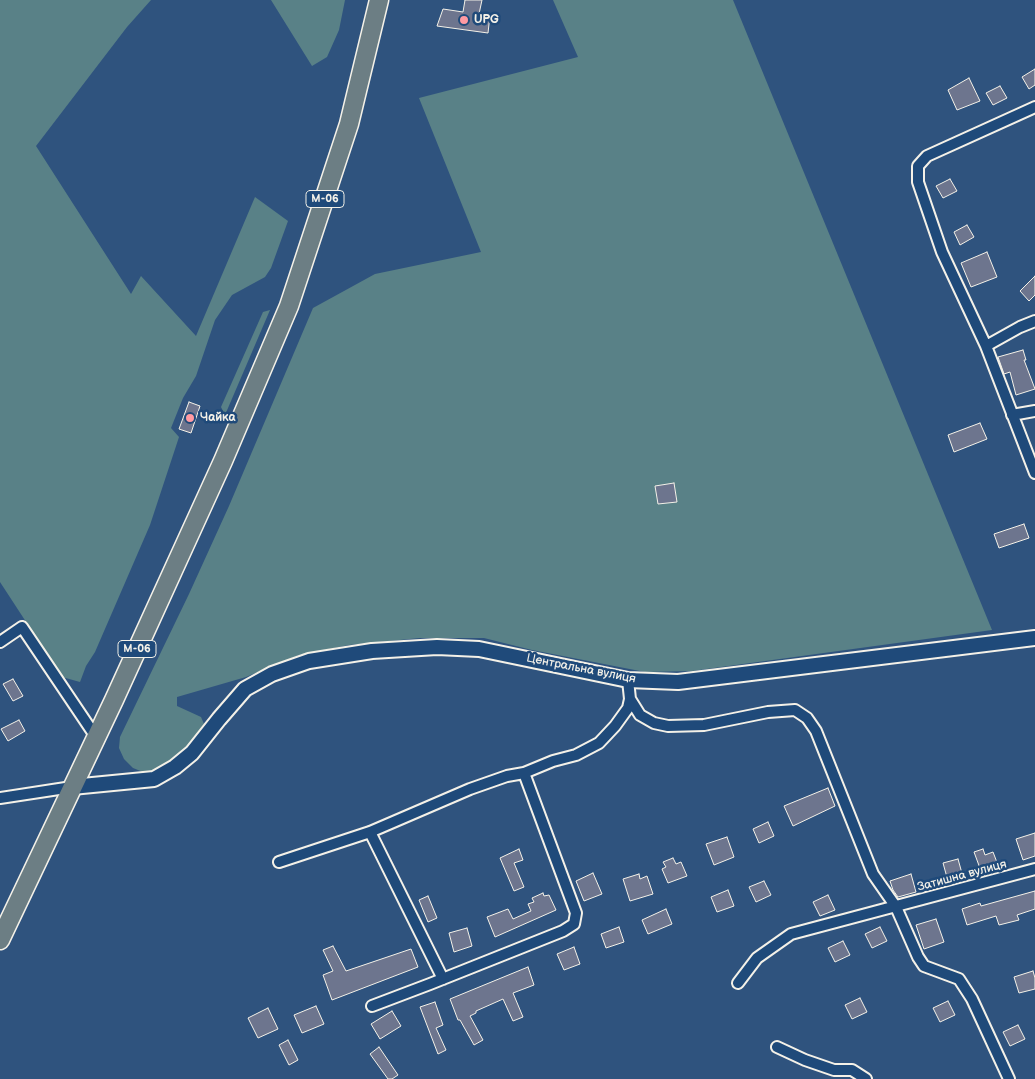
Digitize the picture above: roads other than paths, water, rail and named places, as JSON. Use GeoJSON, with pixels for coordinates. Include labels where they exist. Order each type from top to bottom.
{"type":"FeatureCollection","features":[{"type":"Feature","properties":{"kind":"highway","name":"М-06"},"geometry":{"type":"LineString","coordinates":[[0,940],[224,461],[289,306],[349,124],[379,0]]}},
{"type":"Feature","properties":{"kind":"street"},"geometry":{"type":"LineString","coordinates":[[1035,108],[927,156],[918,166],[918,182],[942,252],[986,346],[1035,474]]}},
{"type":"Feature","properties":{"kind":"street"},"geometry":{"type":"LineString","coordinates":[[986,346],[1035,321]]}},
{"type":"Feature","properties":{"kind":"street"},"geometry":{"type":"LineString","coordinates":[[1012,415],[1035,411]]}},
{"type":"Feature","properties":{"kind":"street"},"geometry":{"type":"LineString","coordinates":[[0,642],[22,626],[96,736]]}},
{"type":"Feature","properties":{"kind":"street","name":"Центральна вулиця"},"geometry":{"type":"LineString","coordinates":[[72,787],[154,778],[175,767],[192,753],[245,689],[272,674],[318,659],[372,651],[437,647],[479,648],[628,680],[678,682],[1035,638]]}},
{"type":"Feature","properties":{"kind":"street"},"geometry":{"type":"LineString","coordinates":[[279,862],[370,832],[470,789],[576,755],[599,743],[628,708],[630,699],[628,680]]}},
{"type":"Feature","properties":{"kind":"street"},"geometry":{"type":"LineString","coordinates":[[630,699],[640,715],[654,723],[668,726],[704,725],[768,712],[795,710],[807,718],[816,732],[873,874],[896,907],[918,957],[924,966],[959,979],[972,999],[1009,1079]]}},
{"type":"Feature","properties":{"kind":"street"},"geometry":{"type":"LineString","coordinates":[[372,1006],[563,931],[574,924],[576,913],[524,772]]}},
{"type":"Feature","properties":{"kind":"street"},"geometry":{"type":"LineString","coordinates":[[0,798],[72,787]]}},
{"type":"Feature","properties":{"kind":"street"},"geometry":{"type":"LineString","coordinates":[[370,832],[443,979]]}},
{"type":"Feature","properties":{"kind":"street","name":"Затишна вулиця"},"geometry":{"type":"LineString","coordinates":[[738,984],[757,958],[791,934],[1035,869]]}},
{"type":"Feature","properties":{"kind":"street"},"geometry":{"type":"LineString","coordinates":[[777,1047],[804,1060],[834,1070],[852,1070],[866,1079]]}},
{"type":"Feature","properties":{"kind":"place","name":"UPG"},"geometry":{"type":"Point","coordinates":[464,20]}},
{"type":"Feature","properties":{"kind":"place","name":"Чайка"},"geometry":{"type":"Point","coordinates":[190,418]}}]}
